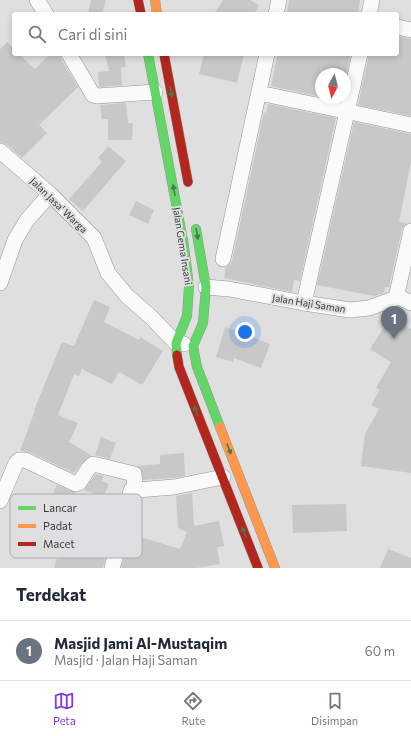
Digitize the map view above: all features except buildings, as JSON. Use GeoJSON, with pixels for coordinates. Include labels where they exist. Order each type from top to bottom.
{"type":"FeatureCollection","features":[{"type":"Feature","properties":{"kind":"street"},"geometry":{"type":"LineString","coordinates":[[38,0],[45,12]]}},
{"type":"Feature","properties":{"kind":"street"},"geometry":{"type":"LineString","coordinates":[[138,0],[141,12]]}},
{"type":"Feature","properties":{"kind":"street"},"geometry":{"type":"LineString","coordinates":[[155,0],[157,12]]}},
{"type":"Feature","properties":{"kind":"street"},"geometry":{"type":"LineString","coordinates":[[276,12],[279,0]]}},
{"type":"Feature","properties":{"kind":"street"},"geometry":{"type":"LineString","coordinates":[[369,12],[372,0]]}},
{"type":"Feature","properties":{"kind":"street"},"geometry":{"type":"LineString","coordinates":[[399,27],[411,30]]}},
{"type":"Feature","properties":{"kind":"street"},"geometry":{"type":"LineString","coordinates":[[70,56],[93,95],[155,92]]}},
{"type":"Feature","properties":{"kind":"street","name":"Jalan Gema Insani"},"geometry":{"type":"LineString","coordinates":[[148,56],[184,246],[190,286],[187,316],[176,343],[178,367],[258,568]]}},
{"type":"Feature","properties":{"kind":"street","name":"Jalan Gema Insani"},"geometry":{"type":"LineString","coordinates":[[164,56],[190,194]]}},
{"type":"Feature","properties":{"kind":"street"},"geometry":{"type":"LineString","coordinates":[[223,259],[267,56]]}},
{"type":"Feature","properties":{"kind":"street"},"geometry":{"type":"LineString","coordinates":[[304,303],[360,56]]}},
{"type":"Feature","properties":{"kind":"street"},"geometry":{"type":"LineString","coordinates":[[259,93],[411,125]]}},
{"type":"Feature","properties":{"kind":"street","name":"Jalan Jasa' Warga"},"geometry":{"type":"LineString","coordinates":[[0,151],[50,194],[94,238],[108,273],[127,296],[151,317],[176,343]]}},
{"type":"Feature","properties":{"kind":"street"},"geometry":{"type":"LineString","coordinates":[[0,283],[15,240],[27,220],[50,194]]}},
{"type":"Feature","properties":{"kind":"street","name":"Jalan Gema Insani"},"geometry":{"type":"LineString","coordinates":[[193,346],[203,323],[206,306],[206,287],[194,217]]}},
{"type":"Feature","properties":{"kind":"street"},"geometry":{"type":"LineString","coordinates":[[411,231],[396,298],[401,298],[411,302]]}},
{"type":"Feature","properties":{"kind":"street"},"geometry":{"type":"LineString","coordinates":[[190,286],[206,287]]}},
{"type":"Feature","properties":{"kind":"street","name":"Jalan Haji Saman"},"geometry":{"type":"LineString","coordinates":[[206,287],[229,289],[350,310],[369,308],[396,298]]}},
{"type":"Feature","properties":{"kind":"street"},"geometry":{"type":"LineString","coordinates":[[176,343],[193,346],[197,368],[276,568]]}},
{"type":"Feature","properties":{"kind":"street"},"geometry":{"type":"LineString","coordinates":[[190,396],[206,390]]}},
{"type":"Feature","properties":{"kind":"street"},"geometry":{"type":"LineString","coordinates":[[0,501],[16,463],[21,460],[25,460],[76,484],[79,483],[93,464],[134,474],[135,488],[132,490],[131,494]]}},
{"type":"Feature","properties":{"kind":"street"},"geometry":{"type":"LineString","coordinates":[[135,488],[137,490],[174,487],[223,477]]}},
{"type":"Feature","properties":{"kind":"street"},"geometry":{"type":"LineString","coordinates":[[112,568],[115,558]]}},
{"type":"Feature","properties":{"kind":"traffic: fast"},"geometry":{"type":"LineString","coordinates":[[148,56],[184,246],[189,286],[187,316],[176,343],[177,355]]}},
{"type":"Feature","properties":{"kind":"traffic: fast"},"geometry":{"type":"LineString","coordinates":[[196,229],[206,287],[203,323],[193,346],[197,367],[220,427]]}},
{"type":"Feature","properties":{"kind":"traffic: slow"},"geometry":{"type":"LineString","coordinates":[[155,0],[157,12]]}},
{"type":"Feature","properties":{"kind":"traffic: slow"},"geometry":{"type":"LineString","coordinates":[[220,427],[275,568]]}},
{"type":"Feature","properties":{"kind":"traffic: jam"},"geometry":{"type":"LineString","coordinates":[[138,0],[141,12]]}},
{"type":"Feature","properties":{"kind":"traffic: jam"},"geometry":{"type":"LineString","coordinates":[[164,56],[188,182]]}},
{"type":"Feature","properties":{"kind":"traffic: jam"},"geometry":{"type":"LineString","coordinates":[[177,355],[179,367],[258,568]]}},
{"type":"Feature","properties":{"kind":"place","name":"Masjid Jami Al-Mustaqim"},"geometry":{"type":"Point","coordinates":[394,339]}}]}
